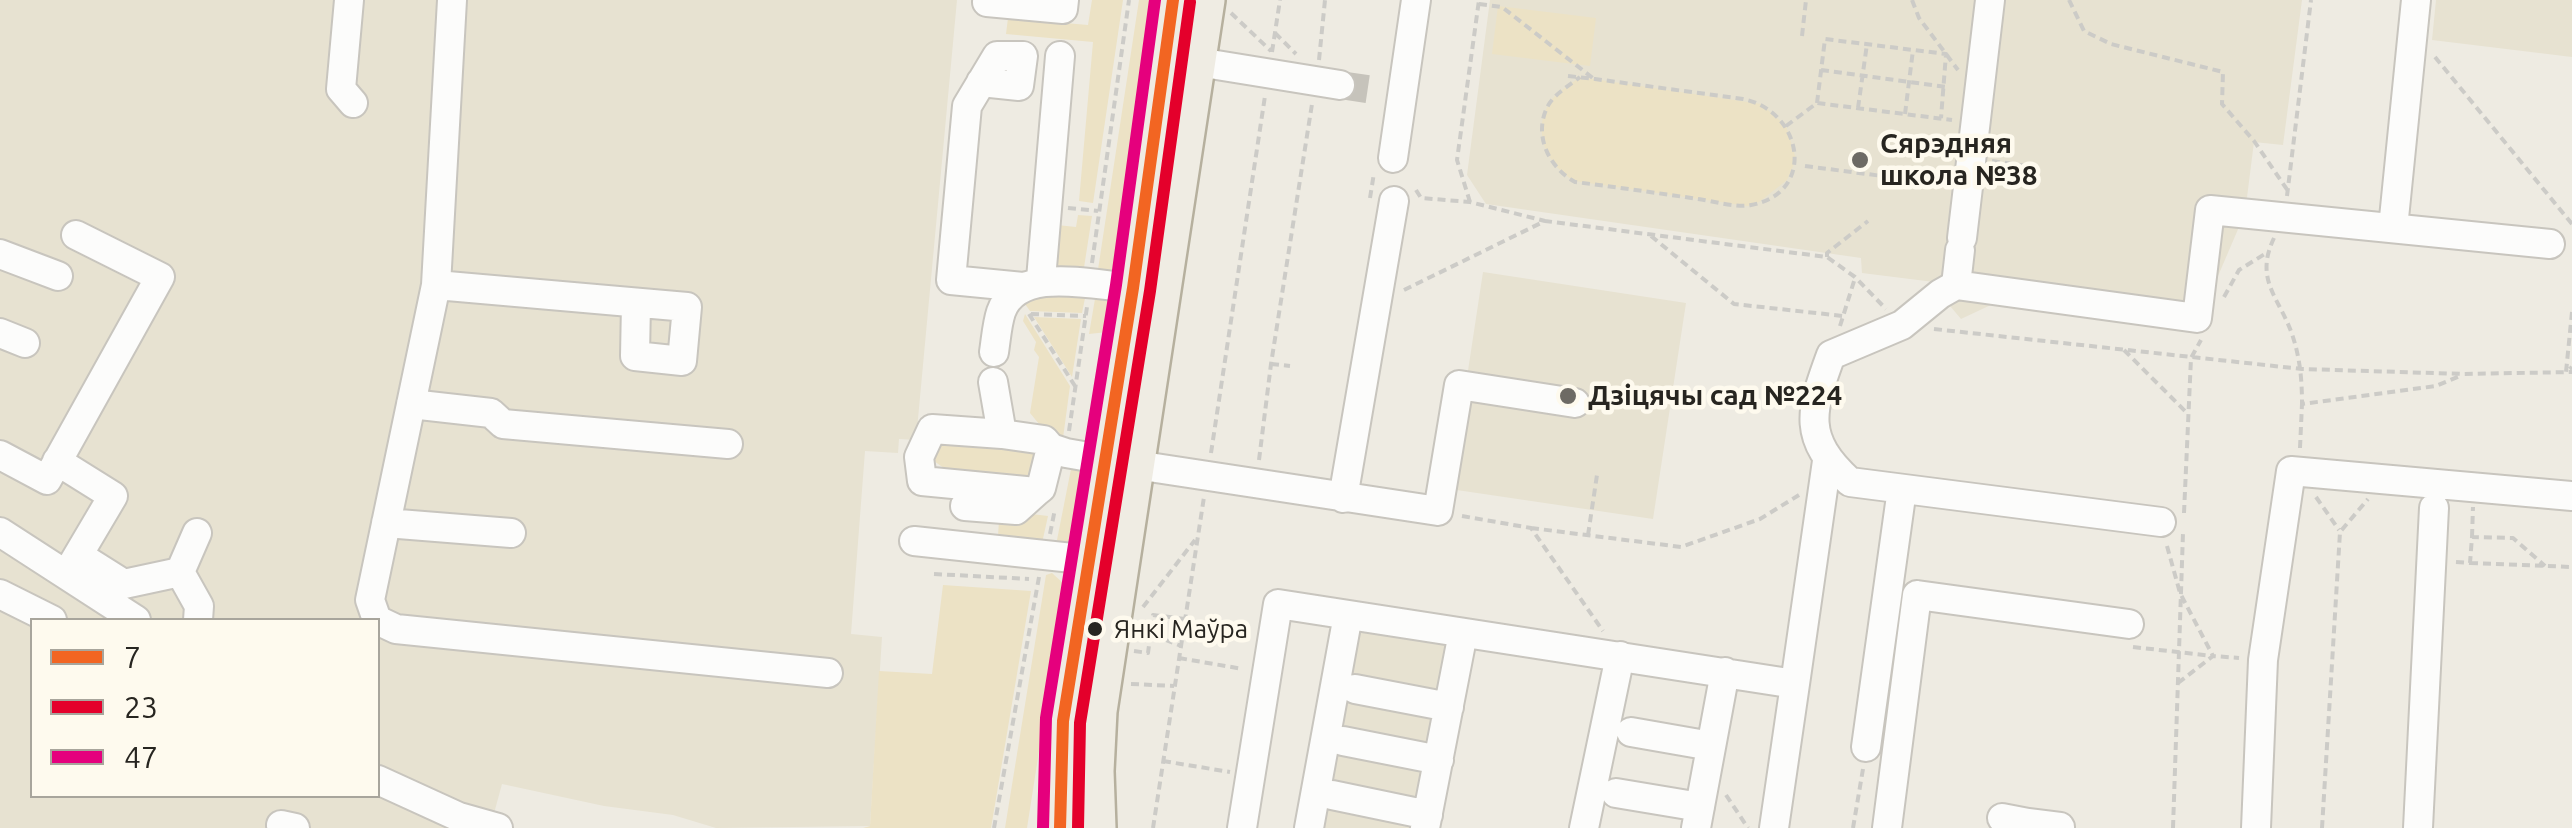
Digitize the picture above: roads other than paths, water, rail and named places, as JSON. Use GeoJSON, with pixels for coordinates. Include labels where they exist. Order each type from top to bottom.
{"type":"FeatureCollection","features":[{"type":"Feature","properties":{"kind":"main road"},"geometry":{"type":"LineString","coordinates":[[1098,828],[1099,711],[1133,288],[1174,0]]}},
{"type":"Feature","properties":{"kind":"main road"},"geometry":{"type":"LineString","coordinates":[[1042,828],[1091,560],[1121,462],[1198,62],[1217,6]]}},
{"type":"Feature","properties":{"kind":"main road"},"geometry":{"type":"LineString","coordinates":[[1060,828],[1064,720]]}},
{"type":"Feature","properties":{"kind":"lane"},"geometry":{"type":"LineString","coordinates":[[349,0],[341,90],[353,102]]}},
{"type":"Feature","properties":{"kind":"lane"},"geometry":{"type":"LineString","coordinates":[[376,618],[370,600],[436,285],[452,0]]}},
{"type":"Feature","properties":{"kind":"lane"},"geometry":{"type":"LineString","coordinates":[[987,2],[1063,9],[1064,0]]}},
{"type":"Feature","properties":{"kind":"lane"},"geometry":{"type":"LineString","coordinates":[[1384,163],[1390,92],[1416,0]]}},
{"type":"Feature","properties":{"kind":"lane"},"geometry":{"type":"LineString","coordinates":[[1956,285],[1990,0]]}},
{"type":"Feature","properties":{"kind":"lane"},"geometry":{"type":"LineString","coordinates":[[2393,228],[2416,0]]}},
{"type":"Feature","properties":{"kind":"lane"},"geometry":{"type":"LineString","coordinates":[[1026,295],[1060,56]]}},
{"type":"Feature","properties":{"kind":"lane"},"geometry":{"type":"LineString","coordinates":[[1198,62],[1270,63],[1328,83]]}},
{"type":"Feature","properties":{"kind":"lane"},"geometry":{"type":"LineString","coordinates":[[982,82],[967,106],[951,280],[1026,295]]}},
{"type":"Feature","properties":{"kind":"lane"},"geometry":{"type":"LineString","coordinates":[[1342,498],[1381,203]]}},
{"type":"Feature","properties":{"kind":"lane"},"geometry":{"type":"LineString","coordinates":[[1774,828],[1826,470],[1812,427],[1830,355],[1902,325],[1956,285],[2197,318],[2210,210],[2286,204],[2393,228],[2550,244]]}},
{"type":"Feature","properties":{"kind":"lane"},"geometry":{"type":"LineString","coordinates":[[0,455],[47,480],[160,277],[76,235]]}},
{"type":"Feature","properties":{"kind":"lane"},"geometry":{"type":"LineString","coordinates":[[0,254],[58,276]]}},
{"type":"Feature","properties":{"kind":"lane"},"geometry":{"type":"LineString","coordinates":[[436,285],[636,302]]}},
{"type":"Feature","properties":{"kind":"lane"},"geometry":{"type":"LineString","coordinates":[[994,352],[1002,308],[1026,295],[1089,285],[1133,288]]}},
{"type":"Feature","properties":{"kind":"lane"},"geometry":{"type":"LineString","coordinates":[[993,382],[1002,434]]}},
{"type":"Feature","properties":{"kind":"lane"},"geometry":{"type":"LineString","coordinates":[[1046,498],[922,481],[919,457],[932,429],[1002,434],[1044,440],[1058,450],[1206,478],[1438,511],[1459,385],[1575,403]]}},
{"type":"Feature","properties":{"kind":"lane"},"geometry":{"type":"LineString","coordinates":[[411,404],[491,413],[503,424],[728,444]]}},
{"type":"Feature","properties":{"kind":"lane"},"geometry":{"type":"LineString","coordinates":[[1046,498],[1042,488],[1058,450]]}},
{"type":"Feature","properties":{"kind":"lane"},"geometry":{"type":"LineString","coordinates":[[57,462],[113,496],[72,565]]}},
{"type":"Feature","properties":{"kind":"lane"},"geometry":{"type":"LineString","coordinates":[[1826,470],[1850,482],[1902,490],[2176,523]]}},
{"type":"Feature","properties":{"kind":"lane"},"geometry":{"type":"LineString","coordinates":[[2256,828],[2263,660],[2291,471],[2572,496]]}},
{"type":"Feature","properties":{"kind":"lane"},"geometry":{"type":"LineString","coordinates":[[1866,747],[1902,490]]}},
{"type":"Feature","properties":{"kind":"lane"},"geometry":{"type":"LineString","coordinates":[[965,506],[1016,510],[1046,498]]}},
{"type":"Feature","properties":{"kind":"lane"},"geometry":{"type":"LineString","coordinates":[[2418,828],[2434,508]]}},
{"type":"Feature","properties":{"kind":"lane"},"geometry":{"type":"LineString","coordinates":[[386,522],[511,533]]}},
{"type":"Feature","properties":{"kind":"lane"},"geometry":{"type":"LineString","coordinates":[[0,532],[124,584],[180,572]]}},
{"type":"Feature","properties":{"kind":"lane"},"geometry":{"type":"LineString","coordinates":[[180,572],[197,533]]}},
{"type":"Feature","properties":{"kind":"lane"},"geometry":{"type":"LineString","coordinates":[[914,541],[1042,566],[1091,560]]}},
{"type":"Feature","properties":{"kind":"lane"},"geometry":{"type":"LineString","coordinates":[[72,565],[134,618]]}},
{"type":"Feature","properties":{"kind":"lane"},"geometry":{"type":"LineString","coordinates":[[180,572],[199,606],[198,618]]}},
{"type":"Feature","properties":{"kind":"lane"},"geometry":{"type":"LineString","coordinates":[[0,594],[48,618]]}},
{"type":"Feature","properties":{"kind":"lane"},"geometry":{"type":"LineString","coordinates":[[1887,828],[1917,595],[2129,624]]}},
{"type":"Feature","properties":{"kind":"lane"},"geometry":{"type":"LineString","coordinates":[[1242,828],[1278,604],[1795,684]]}},
{"type":"Feature","properties":{"kind":"lane"},"geometry":{"type":"LineString","coordinates":[[1310,828],[1348,614]]}},
{"type":"Feature","properties":{"kind":"lane"},"geometry":{"type":"LineString","coordinates":[[380,621],[396,629],[828,673]]}},
{"type":"Feature","properties":{"kind":"lane"},"geometry":{"type":"LineString","coordinates":[[1332,795],[1427,821],[1463,632]]}},
{"type":"Feature","properties":{"kind":"lane"},"geometry":{"type":"LineString","coordinates":[[1584,828],[1620,656]]}},
{"type":"Feature","properties":{"kind":"lane"},"geometry":{"type":"LineString","coordinates":[[1616,793],[1698,818],[1725,672]]}},
{"type":"Feature","properties":{"kind":"lane"},"geometry":{"type":"LineString","coordinates":[[1355,689],[1449,706]]}},
{"type":"Feature","properties":{"kind":"lane"},"geometry":{"type":"LineString","coordinates":[[1631,732],[1709,756]]}},
{"type":"Feature","properties":{"kind":"lane"},"geometry":{"type":"LineString","coordinates":[[1344,742],[1438,760]]}},
{"type":"Feature","properties":{"kind":"lane"},"geometry":{"type":"LineString","coordinates":[[380,781],[459,817],[498,828]]}},
{"type":"Feature","properties":{"kind":"lane"},"geometry":{"type":"LineString","coordinates":[[2019,823],[2060,827]]}},
{"type":"Feature","properties":{"kind":"tunnel"},"geometry":{"type":"LineString","coordinates":[[1340,85],[1380,91]]}},
{"type":"Feature","properties":{"kind":"place","name":"Сярэдняя школа №38"},"geometry":{"type":"Point","coordinates":[1860,160]}},
{"type":"Feature","properties":{"kind":"place","name":"Дзіцячы сад №224"},"geometry":{"type":"Point","coordinates":[1568,396]}},
{"type":"Feature","properties":{"kind":"place","name":"Янкі Маўра"},"geometry":{"type":"Point","coordinates":[1095,629]}}]}
